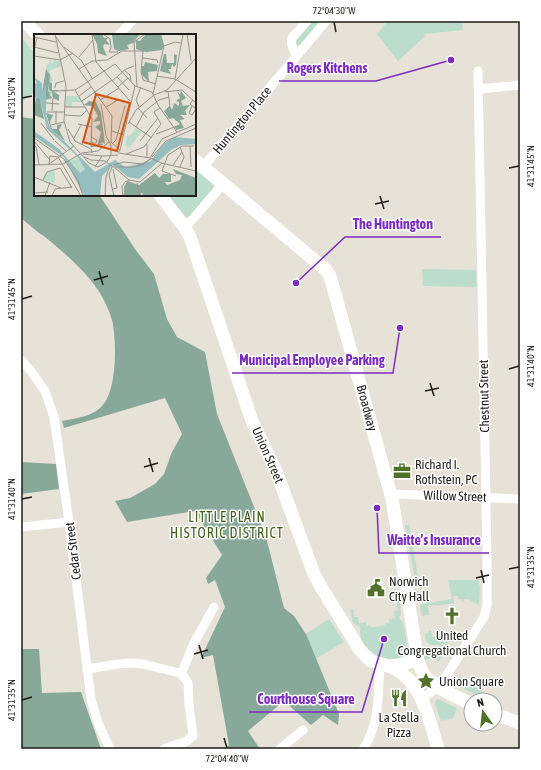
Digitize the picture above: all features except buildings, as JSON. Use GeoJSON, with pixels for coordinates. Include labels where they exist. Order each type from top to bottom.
{"type":"FeatureCollection","features":[{"type":"Feature","properties":{"kind":"main road"},"geometry":{"type":"LineString","coordinates":[[24,21],[37,34]]}},
{"type":"Feature","properties":{"kind":"main road","name":"Broadway"},"geometry":{"type":"LineString","coordinates":[[199,164],[329,274],[390,494],[418,661],[424,675],[428,680],[463,700]]}},
{"type":"Feature","properties":{"kind":"main road","name":"Union Street"},"geometry":{"type":"LineString","coordinates":[[161,196],[185,228],[197,255],[252,421],[276,471],[317,580],[360,650],[368,659],[385,666]]}},
{"type":"Feature","properties":{"kind":"main road"},"geometry":{"type":"LineString","coordinates":[[385,666],[409,662],[416,652]]}},
{"type":"Feature","properties":{"kind":"main road"},"geometry":{"type":"LineString","coordinates":[[385,666],[402,673],[422,700],[438,749]]}},
{"type":"Feature","properties":{"kind":"main road"},"geometry":{"type":"LineString","coordinates":[[503,717],[520,724]]}},
{"type":"Feature","properties":{"kind":"street"},"geometry":{"type":"LineString","coordinates":[[120,34],[132,21]]}},
{"type":"Feature","properties":{"kind":"street"},"geometry":{"type":"LineString","coordinates":[[298,55],[293,49],[291,42],[292,38],[307,21]]}},
{"type":"Feature","properties":{"kind":"street","name":"Huntington Place"},"geometry":{"type":"LineString","coordinates":[[199,164],[298,55],[326,21]]}},
{"type":"Feature","properties":{"kind":"street","name":"Chestnut Street"},"geometry":{"type":"LineString","coordinates":[[422,700],[438,686],[452,667],[484,617],[486,611],[486,497],[478,71]]}},
{"type":"Feature","properties":{"kind":"street"},"geometry":{"type":"LineString","coordinates":[[479,89],[520,85]]}},
{"type":"Feature","properties":{"kind":"street"},"geometry":{"type":"LineString","coordinates":[[185,228],[223,184]]}},
{"type":"Feature","properties":{"kind":"street","name":"Cedar Street"},"geometry":{"type":"LineString","coordinates":[[21,360],[39,381],[50,404],[54,417],[69,522],[91,699],[98,723],[110,749]]}},
{"type":"Feature","properties":{"kind":"street","name":"Willow Street"},"geometry":{"type":"LineString","coordinates":[[390,494],[520,499]]}},
{"type":"Feature","properties":{"kind":"street"},"geometry":{"type":"LineString","coordinates":[[21,527],[69,522]]}},
{"type":"Feature","properties":{"kind":"street"},"geometry":{"type":"LineString","coordinates":[[180,674],[194,643],[214,607]]}},
{"type":"Feature","properties":{"kind":"street"},"geometry":{"type":"LineString","coordinates":[[87,669],[118,664],[138,664],[180,674],[188,683],[193,736],[188,741],[164,749]]}},
{"type":"Feature","properties":{"kind":"street"},"geometry":{"type":"LineString","coordinates":[[363,749],[370,739],[375,721],[385,666]]}},
{"type":"Feature","properties":{"kind":"street"},"geometry":{"type":"LineString","coordinates":[[280,749],[302,730]]}},
{"type":"Feature","properties":{"kind":"green space"},"geometry":{"type":"Polygon","coordinates":[[[313,21],[321,21],[300,45],[297,45],[296,41],[313,21]]]}},
{"type":"Feature","properties":{"kind":"green space"},"geometry":{"type":"Polygon","coordinates":[[[388,21],[462,21],[463,30],[424,34],[425,36],[398,61],[377,34],[388,21]]]}},
{"type":"Feature","properties":{"kind":"green space"},"geometry":{"type":"Polygon","coordinates":[[[21,37],[34,53],[34,92],[21,103],[21,37]]]}},
{"type":"Feature","properties":{"kind":"green space"},"geometry":{"type":"Polygon","coordinates":[[[21,117],[34,119],[34,196],[100,196],[135,249],[154,274],[167,319],[177,337],[205,352],[217,414],[266,537],[284,608],[294,616],[306,634],[339,714],[338,725],[323,715],[311,725],[284,701],[248,731],[260,749],[224,749],[229,745],[213,655],[201,658],[225,607],[215,580],[208,584],[206,578],[222,555],[195,511],[127,522],[115,501],[130,498],[155,484],[164,474],[172,452],[182,434],[165,398],[64,428],[62,421],[94,413],[107,399],[113,378],[115,352],[114,329],[111,316],[104,301],[92,282],[73,261],[21,218],[21,117]]]}},
{"type":"Feature","properties":{"kind":"green space"},"geometry":{"type":"Polygon","coordinates":[[[196,171],[212,184],[213,188],[190,216],[186,217],[169,196],[196,196],[196,171]]]}},
{"type":"Feature","properties":{"kind":"green space"},"geometry":{"type":"Polygon","coordinates":[[[422,269],[476,270],[477,287],[423,286],[422,269]]]}},
{"type":"Feature","properties":{"kind":"green space"},"geometry":{"type":"Polygon","coordinates":[[[21,462],[56,464],[59,489],[21,494],[21,462]]]}},
{"type":"Feature","properties":{"kind":"green space"},"geometry":{"type":"Polygon","coordinates":[[[409,524],[418,577],[415,578],[405,526],[409,524]]]}},
{"type":"Feature","properties":{"kind":"green space"},"geometry":{"type":"Polygon","coordinates":[[[448,580],[478,580],[480,587],[479,605],[468,599],[464,599],[462,602],[461,599],[458,599],[458,596],[453,596],[454,603],[428,606],[429,615],[422,616],[420,606],[427,602],[429,603],[452,599],[448,580]]]}},
{"type":"Feature","properties":{"kind":"green space"},"geometry":{"type":"Polygon","coordinates":[[[396,600],[399,600],[401,613],[399,619],[403,622],[408,650],[403,658],[392,660],[377,656],[362,643],[360,632],[361,628],[353,622],[350,610],[353,609],[354,617],[358,617],[359,624],[366,622],[366,626],[370,625],[370,627],[376,627],[385,625],[385,623],[389,623],[389,619],[395,618],[394,611],[398,610],[396,600]]]}},
{"type":"Feature","properties":{"kind":"green space"},"geometry":{"type":"Polygon","coordinates":[[[329,619],[344,642],[317,658],[238,666],[306,634],[329,619]]]}},
{"type":"Feature","properties":{"kind":"green space"},"geometry":{"type":"Polygon","coordinates":[[[431,630],[432,637],[440,635],[440,633],[452,631],[454,641],[440,645],[431,645],[426,640],[425,634],[431,630]]]}},
{"type":"Feature","properties":{"kind":"green space"},"geometry":{"type":"Polygon","coordinates":[[[449,644],[439,661],[431,658],[425,660],[423,654],[428,653],[428,650],[423,652],[423,649],[449,644]]]}},
{"type":"Feature","properties":{"kind":"green space"},"geometry":{"type":"Polygon","coordinates":[[[21,649],[39,649],[42,693],[81,692],[101,749],[21,749],[21,649]]]}},
{"type":"Feature","properties":{"kind":"green space"},"geometry":{"type":"Polygon","coordinates":[[[460,676],[483,692],[471,692],[460,687],[460,683],[457,679],[460,676]]]}},
{"type":"Feature","properties":{"kind":"green space"},"geometry":{"type":"Polygon","coordinates":[[[437,699],[457,708],[453,718],[441,721],[435,703],[437,699]]]}},
{"type":"Feature","properties":{"kind":"place","name":"Rogers Kitchens"},"geometry":{"type":"Point","coordinates":[451,60]}},
{"type":"Feature","properties":{"kind":"place","name":"The Huntington"},"geometry":{"type":"Point","coordinates":[296,283]}},
{"type":"Feature","properties":{"kind":"place","name":"Municipal Employee Parking"},"geometry":{"type":"Point","coordinates":[400,328]}},
{"type":"Feature","properties":{"kind":"place","name":"Richard I. Rothstein, PC"},"geometry":{"type":"Point","coordinates":[402,471]}},
{"type":"Feature","properties":{"kind":"place","name":"Waitte’s Insurance"},"geometry":{"type":"Point","coordinates":[377,508]}},
{"type":"Feature","properties":{"kind":"place","name":"Norwich City Hall"},"geometry":{"type":"Point","coordinates":[376,588]}},
{"type":"Feature","properties":{"kind":"place","name":"United Congregational Church"},"geometry":{"type":"Point","coordinates":[452,616]}},
{"type":"Feature","properties":{"kind":"place","name":"Courthouse Square"},"geometry":{"type":"Point","coordinates":[384,639]}},
{"type":"Feature","properties":{"kind":"place","name":"Union Square"},"geometry":{"type":"Point","coordinates":[426,681]}},
{"type":"Feature","properties":{"kind":"place","name":"La Stella Pizza"},"geometry":{"type":"Point","coordinates":[399,698]}},
{"type":"Feature","properties":{"kind":"district","name":"LITTLE PLAIN HISTORIC DISTRICT"},"geometry":{"type":"Point","coordinates":[227,526]}}]}
